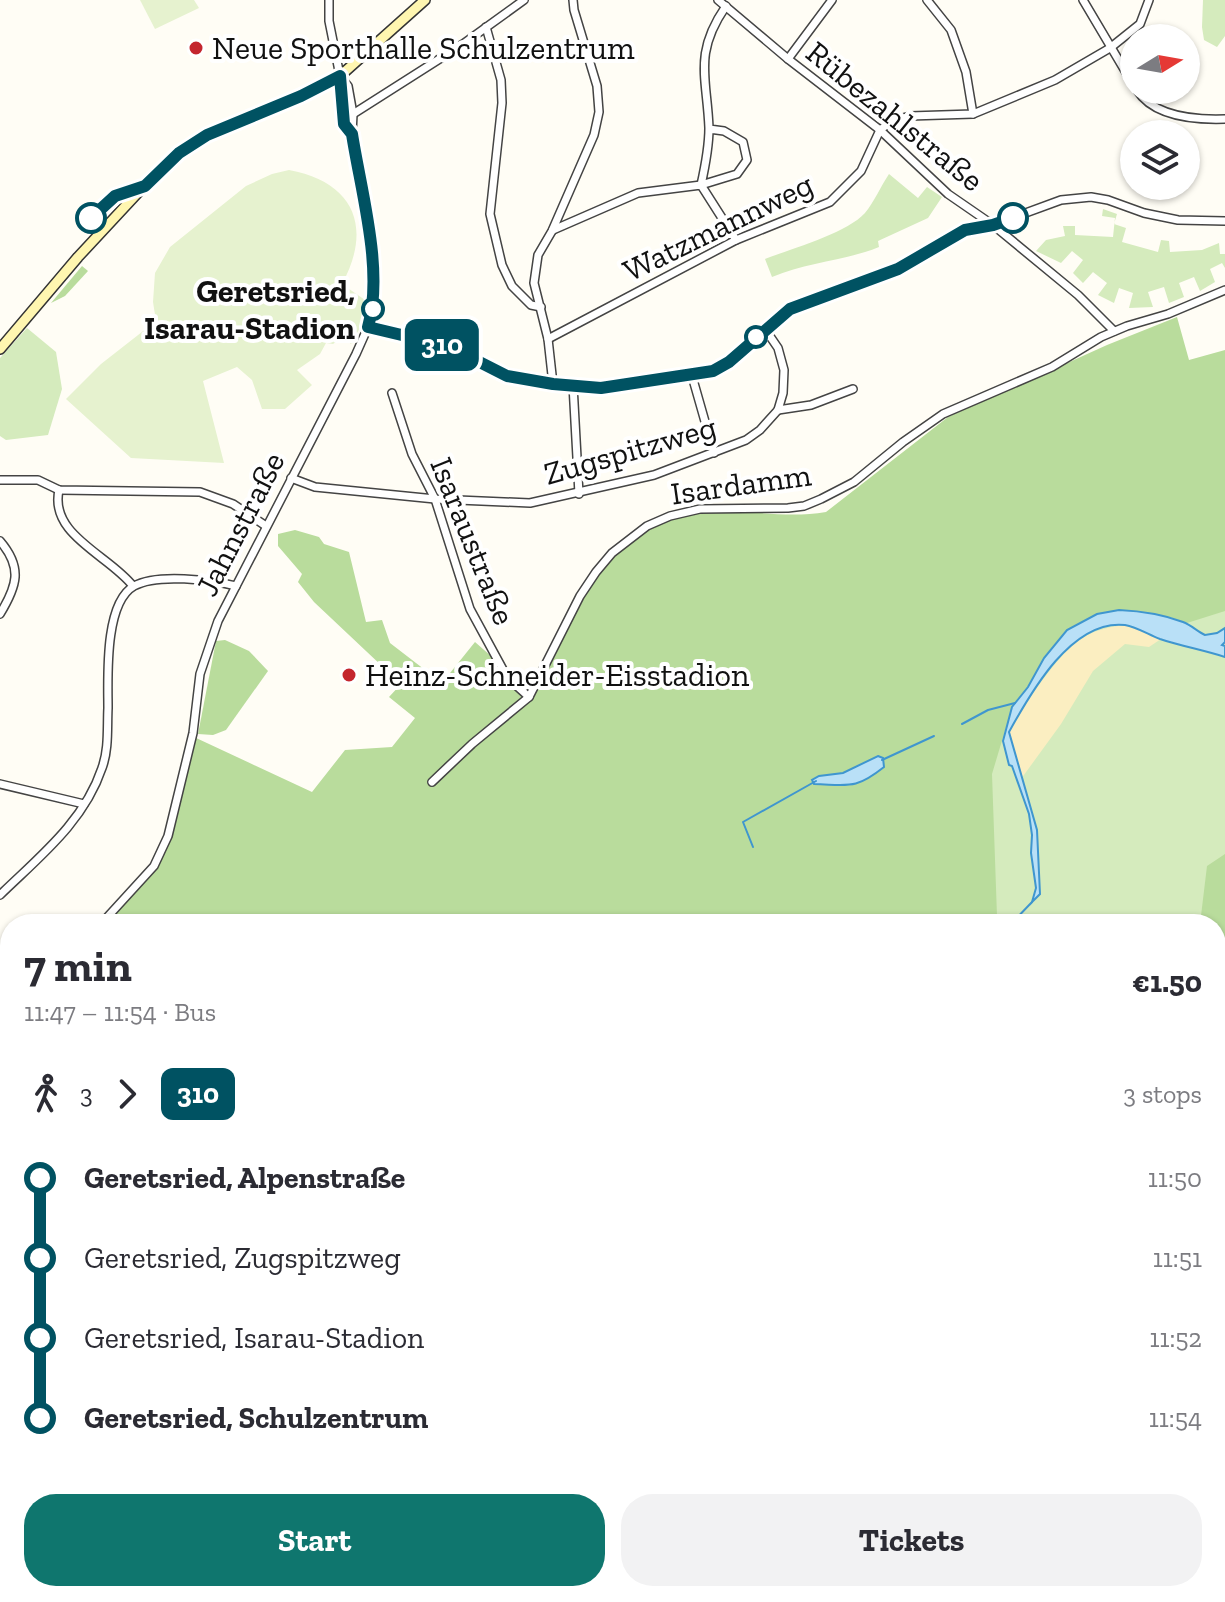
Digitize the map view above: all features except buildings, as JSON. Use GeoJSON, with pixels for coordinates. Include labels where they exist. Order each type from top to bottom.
{"type":"FeatureCollection","features":[{"type":"Feature","properties":{"kind":"street","name":"Jahnstraße"},"geometry":{"type":"LineString","coordinates":[[329,0],[329,21],[340,76],[344,124],[352,134]]}},
{"type":"Feature","properties":{"kind":"street"},"geometry":{"type":"LineString","coordinates":[[0,349],[78,257],[159,170],[179,153],[207,135],[301,96],[340,76],[425,0]]}},
{"type":"Feature","properties":{"kind":"street"},"geometry":{"type":"LineString","coordinates":[[353,114],[524,0]]}},
{"type":"Feature","properties":{"kind":"street"},"geometry":{"type":"LineString","coordinates":[[553,384],[548,339],[534,283],[538,255],[552,231],[594,135],[599,112],[597,86],[573,0]]}},
{"type":"Feature","properties":{"kind":"street","name":"Rübezahlstraße"},"geometry":{"type":"LineString","coordinates":[[718,0],[880,130],[948,194],[993,225],[1078,295],[1114,331]]}},
{"type":"Feature","properties":{"kind":"street"},"geometry":{"type":"LineString","coordinates":[[788,59],[832,0]]}},
{"type":"Feature","properties":{"kind":"street"},"geometry":{"type":"LineString","coordinates":[[927,0],[951,30],[966,72],[973,114]]}},
{"type":"Feature","properties":{"kind":"street"},"geometry":{"type":"LineString","coordinates":[[1083,0],[1120,64]]}},
{"type":"Feature","properties":{"kind":"street"},"geometry":{"type":"LineString","coordinates":[[880,130],[892,121],[910,116],[973,114],[1055,80],[1110,48],[1140,24],[1149,0]]}},
{"type":"Feature","properties":{"kind":"street"},"geometry":{"type":"LineString","coordinates":[[726,6],[708,39],[704,55],[709,129],[701,185],[736,240]]}},
{"type":"Feature","properties":{"kind":"street"},"geometry":{"type":"LineString","coordinates":[[486,27],[501,80],[502,103],[490,214],[502,265],[512,286],[531,305],[541,307]]}},
{"type":"Feature","properties":{"kind":"street","name":"Jahnstraße"},"geometry":{"type":"LineString","coordinates":[[110,914],[154,866],[168,836],[193,733],[203,662],[218,621],[368,327],[373,310],[372,272],[352,134],[353,114],[348,86],[340,76]]}},
{"type":"Feature","properties":{"kind":"street"},"geometry":{"type":"LineString","coordinates":[[1149,104],[1200,120],[1225,119]]}},
{"type":"Feature","properties":{"kind":"street"},"geometry":{"type":"LineString","coordinates":[[552,231],[638,193],[701,185],[737,174],[747,160],[743,142],[724,131],[709,129]]}},
{"type":"Feature","properties":{"kind":"street","name":"Watzmannweg"},"geometry":{"type":"LineString","coordinates":[[548,339],[736,240],[830,202],[861,171],[880,130]]}},
{"type":"Feature","properties":{"kind":"street"},"geometry":{"type":"LineString","coordinates":[[368,327],[448,346],[507,376],[601,388],[713,371],[729,362],[790,309],[898,269],[965,230],[993,225],[1061,200],[1091,197],[1178,220],[1225,221]]}},
{"type":"Feature","properties":{"kind":"street","name":"Isardamm"},"geometry":{"type":"LineString","coordinates":[[432,782],[529,697],[580,596],[596,572],[612,553],[647,526],[670,516],[700,509],[804,506],[854,482],[943,414],[1052,367],[1114,331],[1168,314],[1225,290]]}},
{"type":"Feature","properties":{"kind":"street"},"geometry":{"type":"LineString","coordinates":[[765,329],[778,348],[784,370],[783,393],[778,410],[811,405],[853,389]]}},
{"type":"Feature","properties":{"kind":"street"},"geometry":{"type":"LineString","coordinates":[[692,376],[714,453]]}},
{"type":"Feature","properties":{"kind":"street"},"geometry":{"type":"LineString","coordinates":[[573,385],[579,494]]}},
{"type":"Feature","properties":{"kind":"street","name":"Isaraustraße"},"geometry":{"type":"LineString","coordinates":[[392,393],[412,454],[435,499],[470,609],[507,677],[529,697]]}},
{"type":"Feature","properties":{"kind":"street","name":"Zugspitzweg"},"geometry":{"type":"LineString","coordinates":[[291,478],[311,486],[435,499],[530,503],[654,475],[714,453],[746,440],[778,410]]}},
{"type":"Feature","properties":{"kind":"street"},"geometry":{"type":"LineString","coordinates":[[0,480],[38,480],[59,490],[200,492],[233,504],[266,526]]}},
{"type":"Feature","properties":{"kind":"street"},"geometry":{"type":"LineString","coordinates":[[59,490],[56,502],[67,529],[119,569],[133,586]]}},
{"type":"Feature","properties":{"kind":"street"},"geometry":{"type":"LineString","coordinates":[[0,541],[10,553],[16,581],[13,593],[0,614]]}},
{"type":"Feature","properties":{"kind":"street"},"geometry":{"type":"LineString","coordinates":[[0,895],[70,827],[103,768],[107,743],[108,673],[113,623],[119,603],[133,586],[164,579],[194,579],[236,586]]}},
{"type":"Feature","properties":{"kind":"street"},"geometry":{"type":"LineString","coordinates":[[0,784],[84,804]]}},
{"type":"Feature","properties":{"kind":"green space"},"geometry":{"type":"Polygon","coordinates":[[[140,0],[194,0],[199,8],[155,29],[140,0]]]}},
{"type":"Feature","properties":{"kind":"green space"},"geometry":{"type":"Polygon","coordinates":[[[1203,0],[1225,0],[1225,36],[1217,47],[1204,40],[1203,0]]]}},
{"type":"Feature","properties":{"kind":"green space"},"geometry":{"type":"Polygon","coordinates":[[[289,170],[329,185],[343,196],[352,210],[356,244],[342,284],[365,300],[361,326],[351,344],[344,337],[333,344],[326,343],[320,354],[297,370],[312,385],[285,409],[262,409],[252,380],[237,367],[203,381],[224,463],[131,458],[66,399],[101,364],[156,321],[153,302],[155,273],[170,247],[246,186],[289,170]]]}},
{"type":"Feature","properties":{"kind":"green space"},"geometry":{"type":"Polygon","coordinates":[[[889,174],[918,198],[927,187],[942,197],[928,218],[878,241],[879,247],[772,277],[765,259],[818,240],[857,220],[868,209],[889,174]]]}},
{"type":"Feature","properties":{"kind":"green space"},"geometry":{"type":"Polygon","coordinates":[[[1103,209],[1117,214],[1115,222],[1115,218],[1102,216],[1103,209]]]}},
{"type":"Feature","properties":{"kind":"green space"},"geometry":{"type":"Polygon","coordinates":[[[1114,224],[1126,228],[1122,242],[1158,252],[1161,240],[1169,241],[1170,252],[1202,250],[1219,243],[1220,254],[1225,254],[1225,268],[1222,263],[1210,269],[1215,282],[1200,291],[1194,277],[1179,283],[1184,297],[1169,303],[1164,287],[1148,292],[1153,307],[1129,308],[1133,293],[1119,288],[1114,303],[1098,295],[1107,283],[1093,272],[1083,283],[1073,273],[1083,260],[1072,251],[1061,263],[1036,251],[1046,240],[1065,236],[1063,226],[1075,226],[1075,235],[1113,237],[1114,224]]]}},
{"type":"Feature","properties":{"kind":"green space"},"geometry":{"type":"Polygon","coordinates":[[[82,266],[88,271],[65,296],[51,303],[82,266]]]}},
{"type":"Feature","properties":{"kind":"green space"},"geometry":{"type":"Polygon","coordinates":[[[1177,317],[1189,360],[1225,350],[1225,611],[1187,623],[1170,617],[1097,614],[1067,630],[1043,658],[1028,687],[1012,707],[992,774],[997,914],[115,914],[156,868],[171,838],[194,737],[312,792],[345,750],[392,747],[415,718],[389,697],[401,684],[314,602],[298,582],[302,574],[278,546],[278,534],[295,530],[319,537],[324,544],[349,552],[366,622],[382,620],[390,643],[442,683],[475,642],[525,686],[572,620],[598,572],[619,549],[644,530],[672,517],[702,511],[795,515],[826,512],[948,417],[1177,317]]]}},
{"type":"Feature","properties":{"kind":"green space"},"geometry":{"type":"Polygon","coordinates":[[[27,328],[56,352],[62,389],[48,435],[6,440],[0,436],[0,358],[27,328]]]}},
{"type":"Feature","properties":{"kind":"green space"},"geometry":{"type":"Polygon","coordinates":[[[1225,379],[1225,914],[315,914],[457,775],[702,512],[760,513],[800,522],[841,520],[956,412],[1008,395],[1225,379]]]}},
{"type":"Feature","properties":{"kind":"green space"},"geometry":{"type":"Polygon","coordinates":[[[225,640],[249,651],[268,671],[226,730],[213,735],[198,734],[216,641],[225,640]]]}},
{"type":"Feature","properties":{"kind":"green space"},"geometry":{"type":"Polygon","coordinates":[[[1225,854],[1225,914],[1201,914],[1207,866],[1225,854]]]}},
{"type":"Feature","properties":{"kind":"sand"},"geometry":{"type":"Polygon","coordinates":[[[1126,625],[1161,639],[1149,647],[1125,644],[1093,671],[1061,724],[1021,779],[1009,731],[1030,698],[1061,657],[1078,641],[1099,630],[1126,625]]]}},
{"type":"Feature","properties":{"kind":"water"},"geometry":{"type":"Polygon","coordinates":[[[1119,610],[1167,617],[1186,623],[1205,635],[1225,628],[1225,642],[1222,645],[1225,646],[1225,657],[1160,639],[1125,625],[1106,626],[1088,634],[1055,661],[1009,732],[1037,830],[1040,894],[1032,902],[1036,888],[1029,814],[1009,765],[1003,741],[1012,707],[1028,687],[1044,658],[1067,630],[1097,614],[1119,610]]]}},
{"type":"Feature","properties":{"kind":"water"},"geometry":{"type":"Polygon","coordinates":[[[878,756],[883,758],[884,767],[858,783],[814,784],[812,780],[843,773],[878,756]]]}},
{"type":"Feature","properties":{"kind":"waterway"},"geometry":{"type":"LineString","coordinates":[[962,724],[988,710],[1015,703]]}},
{"type":"Feature","properties":{"kind":"waterway"},"geometry":{"type":"LineString","coordinates":[[882,760],[934,736]]}},
{"type":"Feature","properties":{"kind":"waterway"},"geometry":{"type":"LineString","coordinates":[[753,847],[743,822],[816,781]]}},
{"type":"Feature","properties":{"kind":"waterway"},"geometry":{"type":"LineString","coordinates":[[1021,914],[1032,902]]}},
{"type":"Feature","properties":{"kind":"bus line","name":"310"},"geometry":{"type":"LineString","coordinates":[[91,218],[115,196],[145,186],[179,153],[207,135],[301,96],[340,76],[344,124],[352,134],[369,244],[374,293],[368,327],[448,346],[507,376],[601,388],[713,371],[729,362],[790,309],[898,269],[965,230],[1013,218]]}},
{"type":"Feature","properties":{"kind":"place","name":"Neue Sporthalle Schulzentrum"},"geometry":{"type":"Point","coordinates":[196,48]}},
{"type":"Feature","properties":{"kind":"place","name":"Geretsried, Isarau-Stadion"},"geometry":{"type":"Point","coordinates":[373,309]}},
{"type":"Feature","properties":{"kind":"place","name":"Heinz-Schneider-Eisstadion"},"geometry":{"type":"Point","coordinates":[349,675]}}]}
